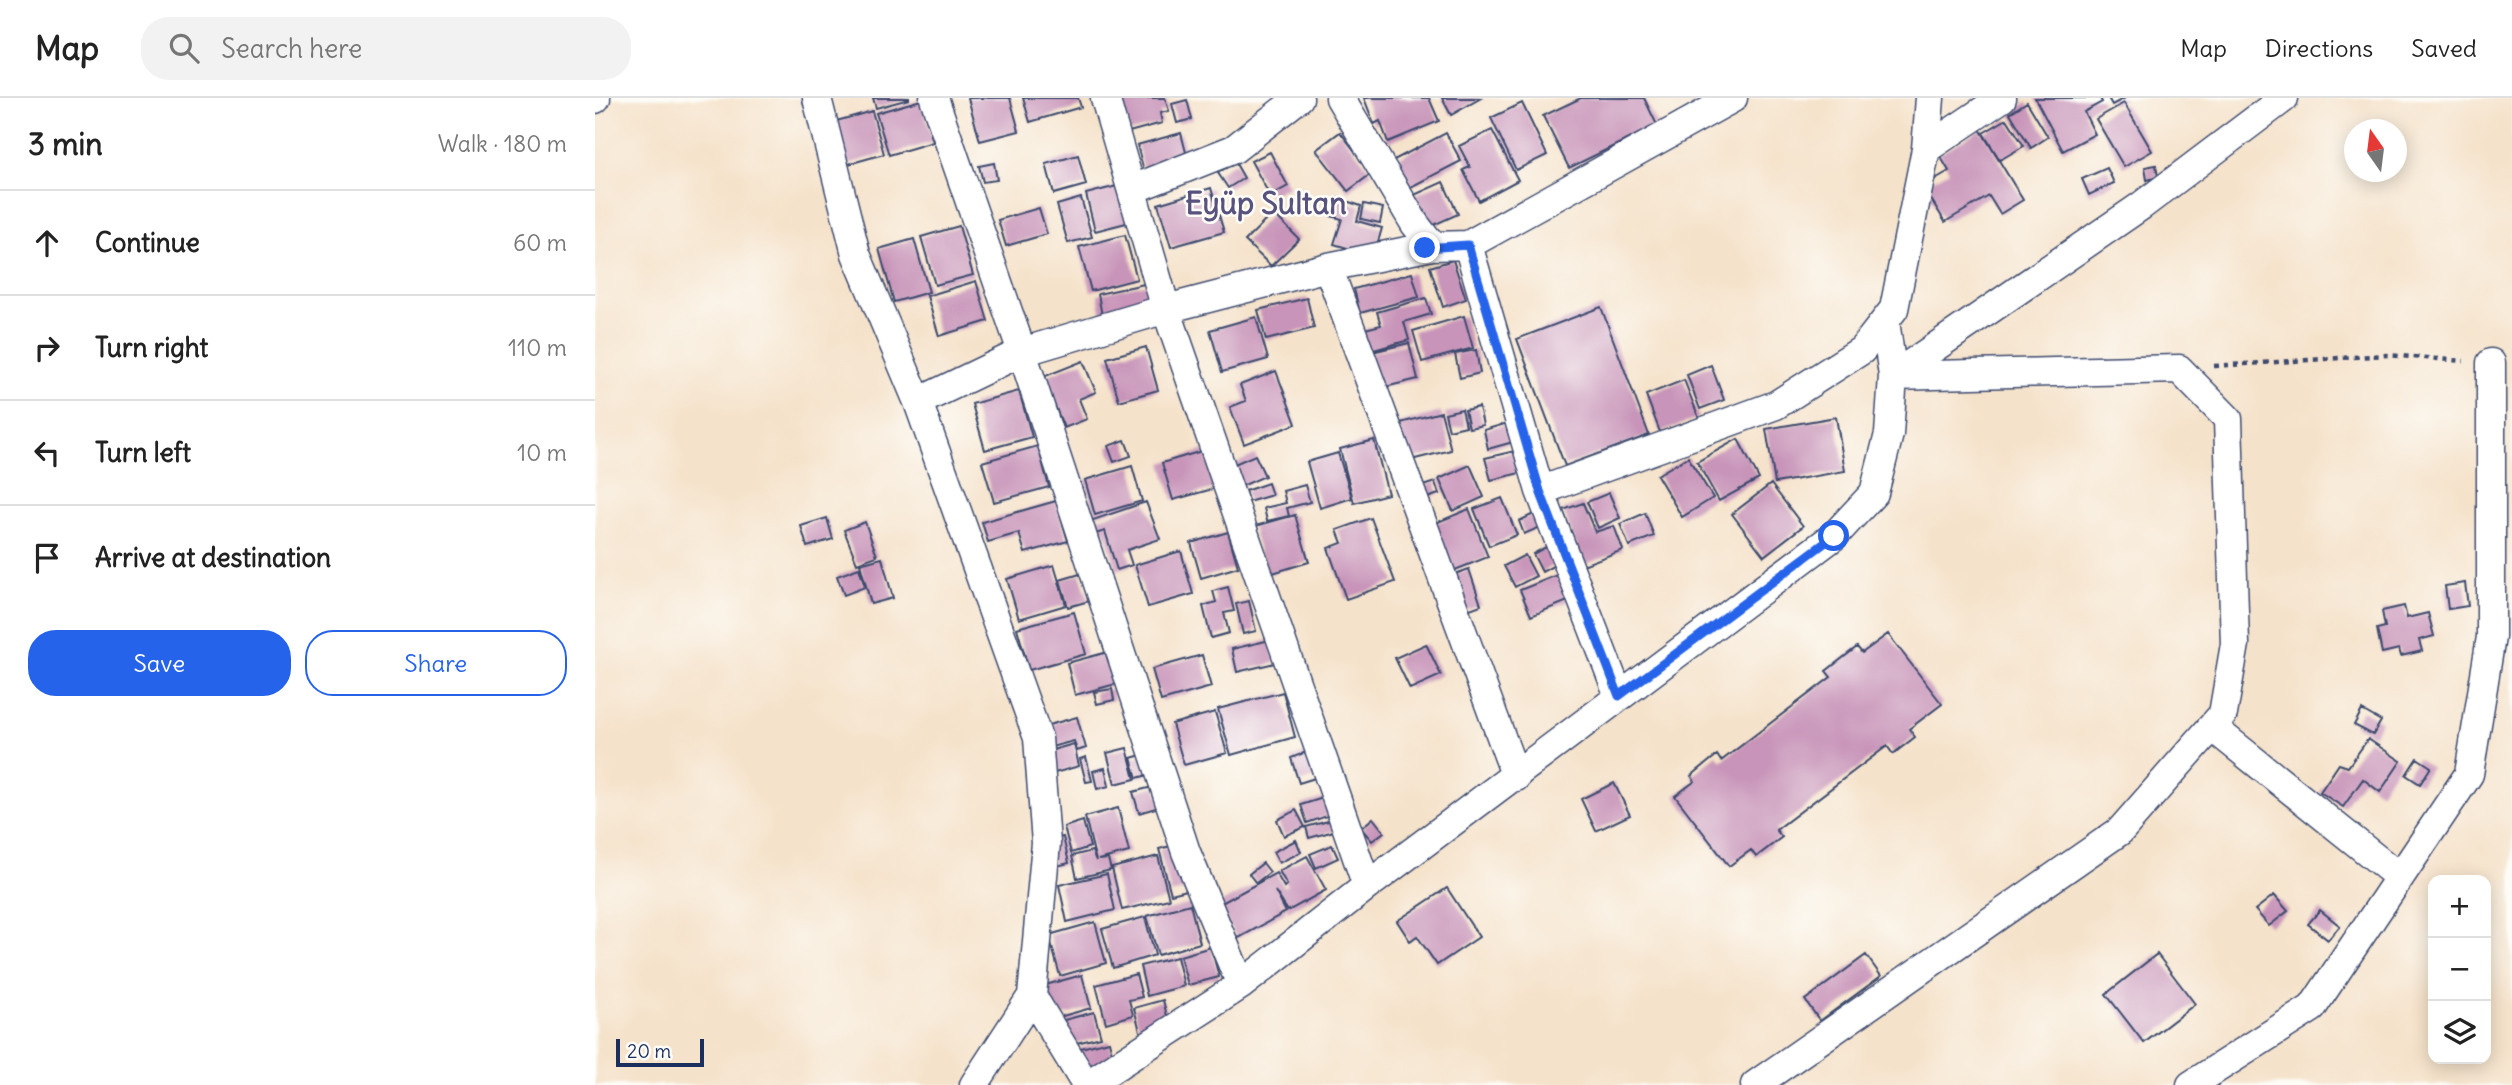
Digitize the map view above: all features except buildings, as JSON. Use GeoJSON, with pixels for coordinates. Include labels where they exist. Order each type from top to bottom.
{"type":"FeatureCollection","features":[{"type":"Feature","properties":{"kind":"street"},"geometry":{"type":"LineString","coordinates":[[817,98],[856,254],[919,402],[1038,737],[1046,843],[1032,996],[974,1085]]}},
{"type":"Feature","properties":{"kind":"street"},"geometry":{"type":"LineString","coordinates":[[934,98],[1022,352],[1186,852],[1241,985]]}},
{"type":"Feature","properties":{"kind":"street"},"geometry":{"type":"LineString","coordinates":[[1105,98],[1166,309],[1367,886]]}},
{"type":"Feature","properties":{"kind":"street"},"geometry":{"type":"LineString","coordinates":[[1133,189],[1234,149],[1299,98]]}},
{"type":"Feature","properties":{"kind":"street"},"geometry":{"type":"LineString","coordinates":[[1340,98],[1415,224],[1432,246]]}},
{"type":"Feature","properties":{"kind":"street"},"geometry":{"type":"LineString","coordinates":[[919,402],[1022,352],[1166,309],[1328,267],[1432,246],[1468,245],[1733,98]]}},
{"type":"Feature","properties":{"kind":"street"},"geometry":{"type":"LineString","coordinates":[[1540,491],[1776,405],[1862,351],[1894,309],[1926,149],[1930,98]]}},
{"type":"Feature","properties":{"kind":"street"},"geometry":{"type":"LineString","coordinates":[[1926,149],[2002,98]]}},
{"type":"Feature","properties":{"kind":"street"},"geometry":{"type":"LineString","coordinates":[[1893,376],[2141,206],[2284,98]]}},
{"type":"Feature","properties":{"kind":"street"},"geometry":{"type":"LineString","coordinates":[[1468,245],[1540,491],[1619,696]]}},
{"type":"Feature","properties":{"kind":"street"},"geometry":{"type":"LineString","coordinates":[[1328,267],[1516,776]]}},
{"type":"Feature","properties":{"kind":"street"},"geometry":{"type":"LineString","coordinates":[[1032,996],[1086,1085],[1241,985],[1367,886],[1834,536],[1874,493],[1889,434],[1893,376],[1885,321]]}},
{"type":"Feature","properties":{"kind":"street"},"geometry":{"type":"LineString","coordinates":[[2191,1085],[2312,1008],[2398,876],[2469,774],[2491,637],[2491,363]]}},
{"type":"Feature","properties":{"kind":"street"},"geometry":{"type":"LineString","coordinates":[[1755,1085],[2120,831],[2223,714],[2235,644],[2228,419],[2179,369],[1893,376]]}},
{"type":"Feature","properties":{"kind":"street"},"geometry":{"type":"LineString","coordinates":[[2212,727],[2398,876]]}},
{"type":"Feature","properties":{"kind":"path"},"geometry":{"type":"LineString","coordinates":[[2179,369],[2387,355],[2491,363]]}},
{"type":"Feature","properties":{"kind":"district","name":"Eyüp Sultan"},"geometry":{"type":"Point","coordinates":[1266,204]}},
{"type":"Feature","properties":{"kind":"route"},"geometry":{"type":"LineString","coordinates":[[1425,248],[1468,245],[1540,491],[1619,696],[1834,536]]}}]}
